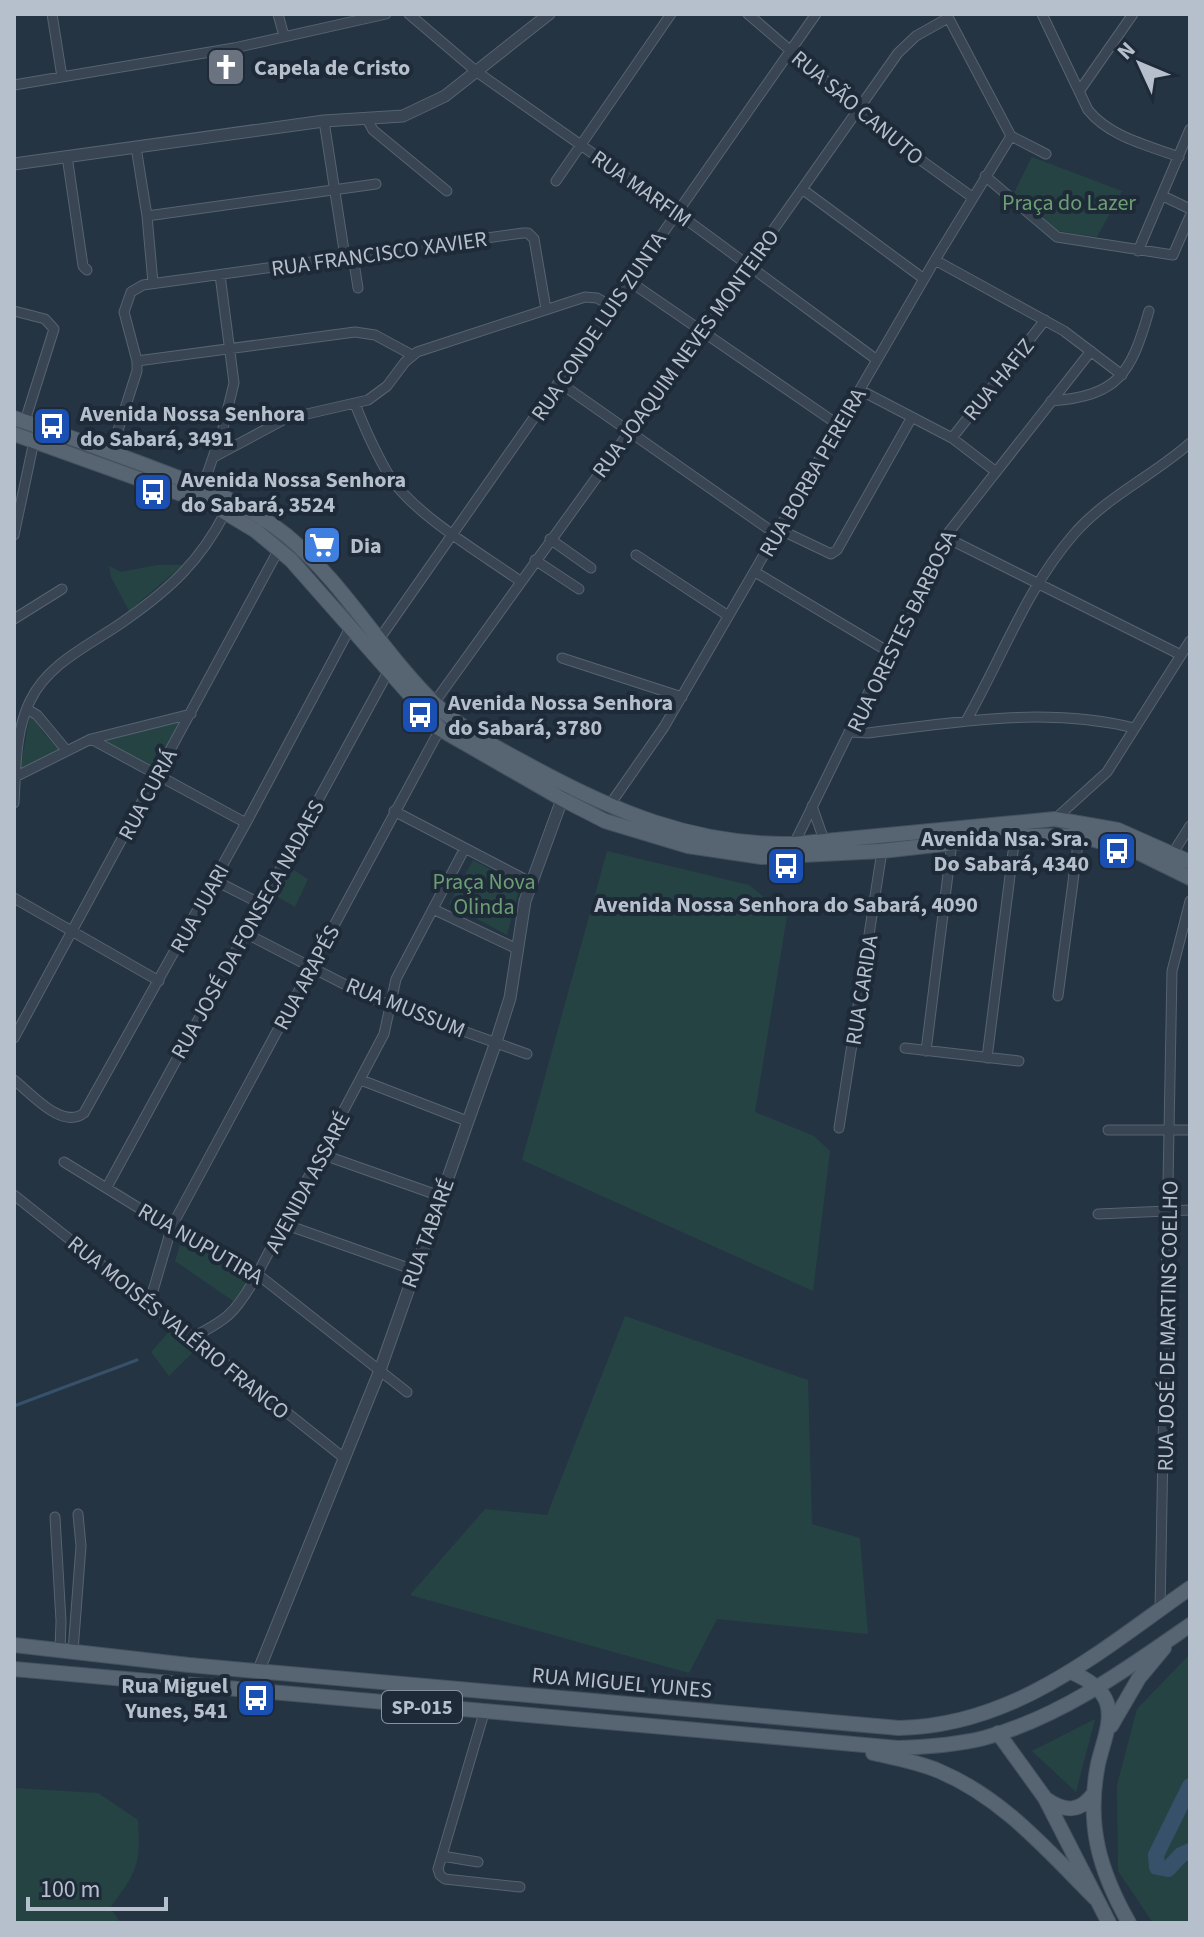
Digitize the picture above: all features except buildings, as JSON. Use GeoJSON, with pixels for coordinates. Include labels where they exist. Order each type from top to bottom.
{"type":"FeatureCollection","features":[{"type":"Feature","properties":{"kind":"main road"},"geometry":{"type":"LineString","coordinates":[[20,420],[111,452],[142,472],[225,513],[279,549],[307,576],[440,729],[564,792],[651,823],[736,842],[794,844],[1055,819],[1118,830],[1190,862]]}},
{"type":"Feature","properties":{"kind":"main road"},"geometry":{"type":"LineString","coordinates":[[14,434],[142,472],[203,486],[239,504],[286,535],[346,596],[434,703],[479,738],[605,821],[646,835],[728,854],[762,857],[882,851],[1015,836],[1079,836],[1133,850],[1190,878]]}},
{"type":"Feature","properties":{"kind":"main road","name":"RUA MIGUEL YUNES"},"geometry":{"type":"LineString","coordinates":[[14,1645],[258,1672],[920,1728],[978,1716],[1023,1700],[1071,1672],[1190,1588]]}},
{"type":"Feature","properties":{"kind":"main road","name":"RUA MIGUEL YUNES"},"geometry":{"type":"LineString","coordinates":[[14,1669],[831,1744],[926,1747],[983,1738],[1058,1709],[1190,1625]]}},
{"type":"Feature","properties":{"kind":"main road"},"geometry":{"type":"LineString","coordinates":[[1105,1737],[1139,1678],[1173,1637]]}},
{"type":"Feature","properties":{"kind":"main road"},"geometry":{"type":"LineString","coordinates":[[1071,1672],[1095,1686],[1106,1699],[1109,1714],[1094,1793],[1094,1831],[1112,1892],[1129,1923]]}},
{"type":"Feature","properties":{"kind":"main road"},"geometry":{"type":"LineString","coordinates":[[502,1714],[508,1709],[534,1706],[541,1696]]}},
{"type":"Feature","properties":{"kind":"main road"},"geometry":{"type":"LineString","coordinates":[[1023,1700],[1001,1718],[998,1733],[1045,1798],[1109,1923]]}},
{"type":"Feature","properties":{"kind":"main road"},"geometry":{"type":"LineString","coordinates":[[577,1720],[577,1714],[585,1708],[608,1703]]}},
{"type":"Feature","properties":{"kind":"main road"},"geometry":{"type":"LineString","coordinates":[[831,1744],[933,1769],[979,1792],[1004,1808],[1030,1831],[1095,1898]]}},
{"type":"Feature","properties":{"kind":"main road"},"geometry":{"type":"LineString","coordinates":[[1045,1798],[1058,1807],[1074,1809],[1083,1806],[1094,1793]]}},
{"type":"Feature","properties":{"kind":"street"},"geometry":{"type":"LineString","coordinates":[[52,14],[62,77]]}},
{"type":"Feature","properties":{"kind":"street"},"geometry":{"type":"LineString","coordinates":[[278,14],[284,36]]}},
{"type":"Feature","properties":{"kind":"street"},"geometry":{"type":"LineString","coordinates":[[14,85],[234,48],[386,14]]}},
{"type":"Feature","properties":{"kind":"street","name":"RUA MARFIM"},"geometry":{"type":"LineString","coordinates":[[409,14],[477,72],[676,212],[877,360]]}},
{"type":"Feature","properties":{"kind":"street"},"geometry":{"type":"LineString","coordinates":[[14,164],[324,121],[403,116],[445,96],[549,14]]}},
{"type":"Feature","properties":{"kind":"street"},"geometry":{"type":"LineString","coordinates":[[556,181],[671,14]]}},
{"type":"Feature","properties":{"kind":"street","name":"RUA SÃO CANUTO"},"geometry":{"type":"LineString","coordinates":[[748,14],[900,145],[972,197]]}},
{"type":"Feature","properties":{"kind":"street","name":"RUA CONDE LUIS ZUNTA"},"geometry":{"type":"LineString","coordinates":[[380,638],[816,14]]}},
{"type":"Feature","properties":{"kind":"street"},"geometry":{"type":"LineString","coordinates":[[1042,14],[1088,110],[1119,134],[1179,157]]}},
{"type":"Feature","properties":{"kind":"street"},"geometry":{"type":"LineString","coordinates":[[1080,90],[1133,14]]}},
{"type":"Feature","properties":{"kind":"street"},"geometry":{"type":"LineString","coordinates":[[947,16],[1011,136],[1046,154]]}},
{"type":"Feature","properties":{"kind":"street","name":"RUA JOAQUIM NEVES MONTEIRO"},"geometry":{"type":"LineString","coordinates":[[434,703],[903,46],[947,16]]}},
{"type":"Feature","properties":{"kind":"street"},"geometry":{"type":"LineString","coordinates":[[367,119],[373,130],[447,191]]}},
{"type":"Feature","properties":{"kind":"street"},"geometry":{"type":"LineString","coordinates":[[324,121],[335,189],[358,288]]}},
{"type":"Feature","properties":{"kind":"street"},"geometry":{"type":"LineString","coordinates":[[1138,251],[1190,129]]}},
{"type":"Feature","properties":{"kind":"street","name":"RUA BORBA PEREIRA"},"geometry":{"type":"LineString","coordinates":[[609,806],[682,697],[935,260],[1011,136]]}},
{"type":"Feature","properties":{"kind":"street"},"geometry":{"type":"LineString","coordinates":[[111,452],[137,371],[124,310],[128,296],[134,289],[153,283],[136,147]]}},
{"type":"Feature","properties":{"kind":"street"},"geometry":{"type":"LineString","coordinates":[[67,156],[83,266],[87,270]]}},
{"type":"Feature","properties":{"kind":"street"},"geometry":{"type":"LineString","coordinates":[[985,176],[1057,237],[1173,255],[1190,216]]}},
{"type":"Feature","properties":{"kind":"street"},"geometry":{"type":"LineString","coordinates":[[147,216],[376,184]]}},
{"type":"Feature","properties":{"kind":"street"},"geometry":{"type":"LineString","coordinates":[[802,189],[924,279]]}},
{"type":"Feature","properties":{"kind":"street"},"geometry":{"type":"LineString","coordinates":[[1163,196],[1190,209]]}},
{"type":"Feature","properties":{"kind":"street","name":"RUA FRANCISCO XAVIER"},"geometry":{"type":"LineString","coordinates":[[153,283],[528,233],[534,239],[546,309]]}},
{"type":"Feature","properties":{"kind":"street"},"geometry":{"type":"LineString","coordinates":[[935,260],[1045,320],[1122,375]]}},
{"type":"Feature","properties":{"kind":"street"},"geometry":{"type":"LineString","coordinates":[[203,486],[234,390],[220,275]]}},
{"type":"Feature","properties":{"kind":"street"},"geometry":{"type":"LineString","coordinates":[[629,281],[840,426]]}},
{"type":"Feature","properties":{"kind":"street"},"geometry":{"type":"LineString","coordinates":[[214,457],[285,419],[368,400],[380,392],[412,355],[585,297],[597,298],[613,307]]}},
{"type":"Feature","properties":{"kind":"street"},"geometry":{"type":"LineString","coordinates":[[14,311],[45,319],[54,329],[20,420]]}},
{"type":"Feature","properties":{"kind":"street"},"geometry":{"type":"LineString","coordinates":[[1051,401],[1091,396],[1122,375],[1139,345],[1149,311]]}},
{"type":"Feature","properties":{"kind":"street","name":"RUA HAFIZ"},"geometry":{"type":"LineString","coordinates":[[952,438],[1045,320]]}},
{"type":"Feature","properties":{"kind":"street"},"geometry":{"type":"LineString","coordinates":[[137,361],[364,332],[412,355]]}},
{"type":"Feature","properties":{"kind":"street","name":"RUA ORESTES BARBOSA"},"geometry":{"type":"LineString","coordinates":[[794,844],[945,537],[1091,351]]}},
{"type":"Feature","properties":{"kind":"street"},"geometry":{"type":"LineString","coordinates":[[560,383],[767,528],[785,532],[827,554],[835,553],[912,417]]}},
{"type":"Feature","properties":{"kind":"street"},"geometry":{"type":"LineString","coordinates":[[860,390],[952,438],[995,471]]}},
{"type":"Feature","properties":{"kind":"street"},"geometry":{"type":"LineString","coordinates":[[355,404],[368,437],[391,477],[416,505],[520,581]]}},
{"type":"Feature","properties":{"kind":"street"},"geometry":{"type":"LineString","coordinates":[[14,535],[34,441]]}},
{"type":"Feature","properties":{"kind":"street"},"geometry":{"type":"LineString","coordinates":[[966,721],[1036,584],[1074,534],[1091,516],[1190,443]]}},
{"type":"Feature","properties":{"kind":"street"},"geometry":{"type":"LineString","coordinates":[[14,803],[18,746],[27,709],[42,682],[52,670],[128,619],[189,568],[204,550],[225,513]]}},
{"type":"Feature","properties":{"kind":"street"},"geometry":{"type":"LineString","coordinates":[[945,537],[1181,655]]}},
{"type":"Feature","properties":{"kind":"street"},"geometry":{"type":"LineString","coordinates":[[550,539],[591,568]]}},
{"type":"Feature","properties":{"kind":"street","name":"RUA CURIÁ"},"geometry":{"type":"LineString","coordinates":[[14,1038],[279,549]]}},
{"type":"Feature","properties":{"kind":"street"},"geometry":{"type":"LineString","coordinates":[[636,555],[727,615]]}},
{"type":"Feature","properties":{"kind":"street"},"geometry":{"type":"LineString","coordinates":[[535,560],[579,589]]}},
{"type":"Feature","properties":{"kind":"street"},"geometry":{"type":"LineString","coordinates":[[755,572],[889,652]]}},
{"type":"Feature","properties":{"kind":"street"},"geometry":{"type":"LineString","coordinates":[[14,619],[62,589]]}},
{"type":"Feature","properties":{"kind":"street","name":"RUA JUARI"},"geometry":{"type":"LineString","coordinates":[[14,1080],[59,1115],[69,1119],[78,1118],[90,1105],[350,628]]}},
{"type":"Feature","properties":{"kind":"street"},"geometry":{"type":"LineString","coordinates":[[1055,819],[1107,772],[1190,641]]}},
{"type":"Feature","properties":{"kind":"street"},"geometry":{"type":"LineString","coordinates":[[562,658],[682,697]]}},
{"type":"Feature","properties":{"kind":"street","name":"RUA JOSÉ DA FONSECA NADAES"},"geometry":{"type":"LineString","coordinates":[[107,1187],[388,672]]}},
{"type":"Feature","properties":{"kind":"street"},"geometry":{"type":"LineString","coordinates":[[27,709],[37,715],[67,751]]}},
{"type":"Feature","properties":{"kind":"street"},"geometry":{"type":"LineString","coordinates":[[15,777],[91,739],[191,714]]}},
{"type":"Feature","properties":{"kind":"street"},"geometry":{"type":"LineString","coordinates":[[851,732],[1058,716],[1134,728]]}},
{"type":"Feature","properties":{"kind":"street","name":"RUA ARAPÉS"},"geometry":{"type":"LineString","coordinates":[[150,1301],[172,1226],[440,729]]}},
{"type":"Feature","properties":{"kind":"street"},"geometry":{"type":"LineString","coordinates":[[91,739],[246,823]]}},
{"type":"Feature","properties":{"kind":"street","name":"RUA TABARÉ"},"geometry":{"type":"LineString","coordinates":[[258,1672],[380,1370],[496,1042],[510,998],[530,882],[564,792]]}},
{"type":"Feature","properties":{"kind":"street"},"geometry":{"type":"LineString","coordinates":[[812,806],[824,840]]}},
{"type":"Feature","properties":{"kind":"street"},"geometry":{"type":"LineString","coordinates":[[394,811],[530,882]]}},
{"type":"Feature","properties":{"kind":"street"},"geometry":{"type":"LineString","coordinates":[[1173,853],[1190,826]]}},
{"type":"Feature","properties":{"kind":"street"},"geometry":{"type":"LineString","coordinates":[[987,1058],[1015,836]]}},
{"type":"Feature","properties":{"kind":"street"},"geometry":{"type":"LineString","coordinates":[[1058,996],[1079,836]]}},
{"type":"Feature","properties":{"kind":"street"},"geometry":{"type":"LineString","coordinates":[[926,1051],[952,842]]}},
{"type":"Feature","properties":{"kind":"street","name":"AVENIDA ASSARÉ"},"geometry":{"type":"LineString","coordinates":[[193,1337],[233,1313],[258,1273],[384,1034],[396,979],[465,848]]}},
{"type":"Feature","properties":{"kind":"street","name":"RUA CARIDA"},"geometry":{"type":"LineString","coordinates":[[839,1128],[882,851]]}},
{"type":"Feature","properties":{"kind":"street"},"geometry":{"type":"LineString","coordinates":[[214,880],[261,904]]}},
{"type":"Feature","properties":{"kind":"street"},"geometry":{"type":"LineString","coordinates":[[14,898],[159,981]]}},
{"type":"Feature","properties":{"kind":"street","name":"RUA JOSÉ DE MARTINS COELHO"},"geometry":{"type":"LineString","coordinates":[[1160,1609],[1172,971],[1190,901]]}},
{"type":"Feature","properties":{"kind":"street"},"geometry":{"type":"LineString","coordinates":[[433,909],[517,949]]}},
{"type":"Feature","properties":{"kind":"street","name":"RUA MUSSUM"},"geometry":{"type":"LineString","coordinates":[[245,933],[371,998],[527,1054]]}},
{"type":"Feature","properties":{"kind":"street"},"geometry":{"type":"LineString","coordinates":[[905,1048],[1019,1061]]}},
{"type":"Feature","properties":{"kind":"street"},"geometry":{"type":"LineString","coordinates":[[361,1080],[467,1121]]}},
{"type":"Feature","properties":{"kind":"street"},"geometry":{"type":"LineString","coordinates":[[1108,1130],[1190,1130]]}},
{"type":"Feature","properties":{"kind":"street"},"geometry":{"type":"LineString","coordinates":[[321,1154],[440,1196]]}},
{"type":"Feature","properties":{"kind":"street","name":"RUA NUPUTIRA"},"geometry":{"type":"LineString","coordinates":[[64,1162],[258,1273],[407,1392]]}},
{"type":"Feature","properties":{"kind":"street","name":"RUA MOISÉS VALÉRIO FRANCO"},"geometry":{"type":"LineString","coordinates":[[14,1195],[344,1458]]}},
{"type":"Feature","properties":{"kind":"street"},"geometry":{"type":"LineString","coordinates":[[1098,1214],[1190,1210]]}},
{"type":"Feature","properties":{"kind":"street"},"geometry":{"type":"LineString","coordinates":[[284,1224],[414,1270]]}},
{"type":"Feature","properties":{"kind":"street"},"geometry":{"type":"LineString","coordinates":[[66,1651],[81,1546],[78,1514]]}},
{"type":"Feature","properties":{"kind":"street"},"geometry":{"type":"LineString","coordinates":[[55,1517],[61,1621],[66,1651]]}},
{"type":"Feature","properties":{"kind":"street"},"geometry":{"type":"LineString","coordinates":[[484,1713],[438,1869],[445,1879],[520,1887]]}},
{"type":"Feature","properties":{"kind":"street"},"geometry":{"type":"LineString","coordinates":[[442,1856],[478,1862]]}},
{"type":"Feature","properties":{"kind":"green space","name":"Praça do Lazer"},"geometry":{"type":"Polygon","coordinates":[[[1032,157],[1122,191],[1097,237],[1058,231],[1013,195],[1032,157]]]}},
{"type":"Feature","properties":{"kind":"green space"},"geometry":{"type":"Polygon","coordinates":[[[157,565],[183,565],[129,611],[111,577],[109,566],[121,572],[157,565]]]}},
{"type":"Feature","properties":{"kind":"green space"},"geometry":{"type":"Polygon","coordinates":[[[30,714],[62,751],[20,771],[30,714]]]}},
{"type":"Feature","properties":{"kind":"green space"},"geometry":{"type":"Polygon","coordinates":[[[183,719],[156,771],[101,739],[183,719]]]}},
{"type":"Feature","properties":{"kind":"green space"},"geometry":{"type":"Polygon","coordinates":[[[607,851],[749,885],[787,916],[755,1112],[814,1136],[830,1151],[813,1291],[522,1160],[607,851]]]}},
{"type":"Feature","properties":{"kind":"green space","name":"Praça Nova Olinda"},"geometry":{"type":"Polygon","coordinates":[[[473,860],[520,885],[507,935],[449,904],[473,860]]]}},
{"type":"Feature","properties":{"kind":"green space"},"geometry":{"type":"Polygon","coordinates":[[[287,866],[308,879],[295,907],[273,894],[287,866]]]}},
{"type":"Feature","properties":{"kind":"green space"},"geometry":{"type":"Polygon","coordinates":[[[182,1238],[251,1274],[252,1278],[236,1303],[175,1261],[182,1238]]]}},
{"type":"Feature","properties":{"kind":"green space"},"geometry":{"type":"Polygon","coordinates":[[[625,1316],[808,1380],[812,1524],[860,1538],[868,1634],[717,1619],[689,1673],[410,1595],[485,1509],[547,1515],[625,1316]]]}},
{"type":"Feature","properties":{"kind":"green space"},"geometry":{"type":"Polygon","coordinates":[[[175,1325],[200,1345],[169,1376],[151,1352],[175,1325]]]}},
{"type":"Feature","properties":{"kind":"green space"},"geometry":{"type":"Polygon","coordinates":[[[1190,1654],[1190,1923],[1153,1923],[1118,1871],[1117,1785],[1137,1709],[1190,1654]]]}},
{"type":"Feature","properties":{"kind":"green space"},"geometry":{"type":"Polygon","coordinates":[[[1095,1719],[1076,1792],[1032,1751],[1095,1719]]]}},
{"type":"Feature","properties":{"kind":"green space"},"geometry":{"type":"Polygon","coordinates":[[[14,1788],[98,1793],[138,1820],[138,1858],[132,1876],[110,1908],[121,1923],[14,1923],[14,1788]]]}},
{"type":"Feature","properties":{"kind":"waterway"},"geometry":{"type":"LineString","coordinates":[[14,1406],[137,1360]]}},
{"type":"Feature","properties":{"kind":"waterway"},"geometry":{"type":"LineString","coordinates":[[1190,1786],[1156,1855],[1157,1867],[1168,1869],[1181,1855],[1190,1851]]}},
{"type":"Feature","properties":{"kind":"place","name":"Capela de Cristo"},"geometry":{"type":"Point","coordinates":[226,67]}},
{"type":"Feature","properties":{"kind":"place","name":"Avenida Nossa Senhora do Sabará, 3491"},"geometry":{"type":"Point","coordinates":[52,426]}},
{"type":"Feature","properties":{"kind":"place","name":"Avenida Nossa Senhora do Sabará, 3524"},"geometry":{"type":"Point","coordinates":[153,492]}},
{"type":"Feature","properties":{"kind":"place","name":"Dia"},"geometry":{"type":"Point","coordinates":[322,545]}},
{"type":"Feature","properties":{"kind":"place","name":"Avenida Nossa Senhora do Sabará, 3780"},"geometry":{"type":"Point","coordinates":[420,715]}},
{"type":"Feature","properties":{"kind":"place","name":"Avenida Nsa. Sra. Do Sabará, 4340"},"geometry":{"type":"Point","coordinates":[1117,851]}},
{"type":"Feature","properties":{"kind":"place","name":"Avenida Nossa Senhora do Sabará, 4090"},"geometry":{"type":"Point","coordinates":[786,866]}},
{"type":"Feature","properties":{"kind":"place","name":"Rua Miguel Yunes, 541"},"geometry":{"type":"Point","coordinates":[256,1698]}}]}
